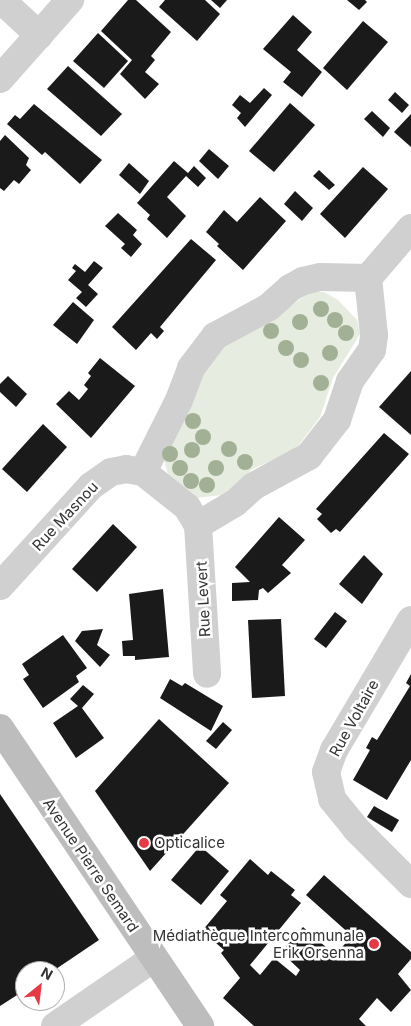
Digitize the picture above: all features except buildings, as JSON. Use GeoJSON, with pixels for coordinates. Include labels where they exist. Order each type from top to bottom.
{"type":"FeatureCollection","features":[{"type":"Feature","properties":{"kind":"main road","name":"Avenue Pierre Semard"},"geometry":{"type":"LineString","coordinates":[[0,728],[200,1026]]}},
{"type":"Feature","properties":{"kind":"street"},"geometry":{"type":"LineString","coordinates":[[1,0],[39,35]]}},
{"type":"Feature","properties":{"kind":"street"},"geometry":{"type":"LineString","coordinates":[[0,79],[70,0]]}},
{"type":"Feature","properties":{"kind":"street"},"geometry":{"type":"LineString","coordinates":[[368,278],[320,277],[303,281],[290,288],[269,307],[215,336],[191,368],[179,400],[143,472],[186,507],[198,525],[235,503],[254,486],[309,456],[324,439],[337,420],[350,381],[372,350],[374,336],[368,278],[411,228]]}},
{"type":"Feature","properties":{"kind":"street","name":"Rue Masnou"},"geometry":{"type":"LineString","coordinates":[[0,586],[100,478],[126,469],[143,472]]}},
{"type":"Feature","properties":{"kind":"street","name":"Rue Levert"},"geometry":{"type":"LineString","coordinates":[[198,525],[207,674]]}},
{"type":"Feature","properties":{"kind":"street","name":"Rue Voltaire"},"geometry":{"type":"LineString","coordinates":[[411,620],[334,750],[326,772],[332,799],[338,807],[356,829],[411,883]]}},
{"type":"Feature","properties":{"kind":"street"},"geometry":{"type":"LineString","coordinates":[[54,1026],[154,958]]}},
{"type":"Feature","properties":{"kind":"shaded area"},"geometry":{"type":"Polygon","coordinates":[[[310,292],[324,292],[338,300],[357,320],[360,334],[333,378],[320,417],[299,445],[286,454],[253,469],[222,495],[196,498],[169,478],[164,460],[197,383],[224,343],[269,322],[310,292]]]}},
{"type":"Feature","properties":{"kind":"place","name":"Opticalice"},"geometry":{"type":"Point","coordinates":[144,843]}},
{"type":"Feature","properties":{"kind":"place","name":"Médiathèque Intercommunale Erik Orsenna"},"geometry":{"type":"Point","coordinates":[374,944]}}]}
